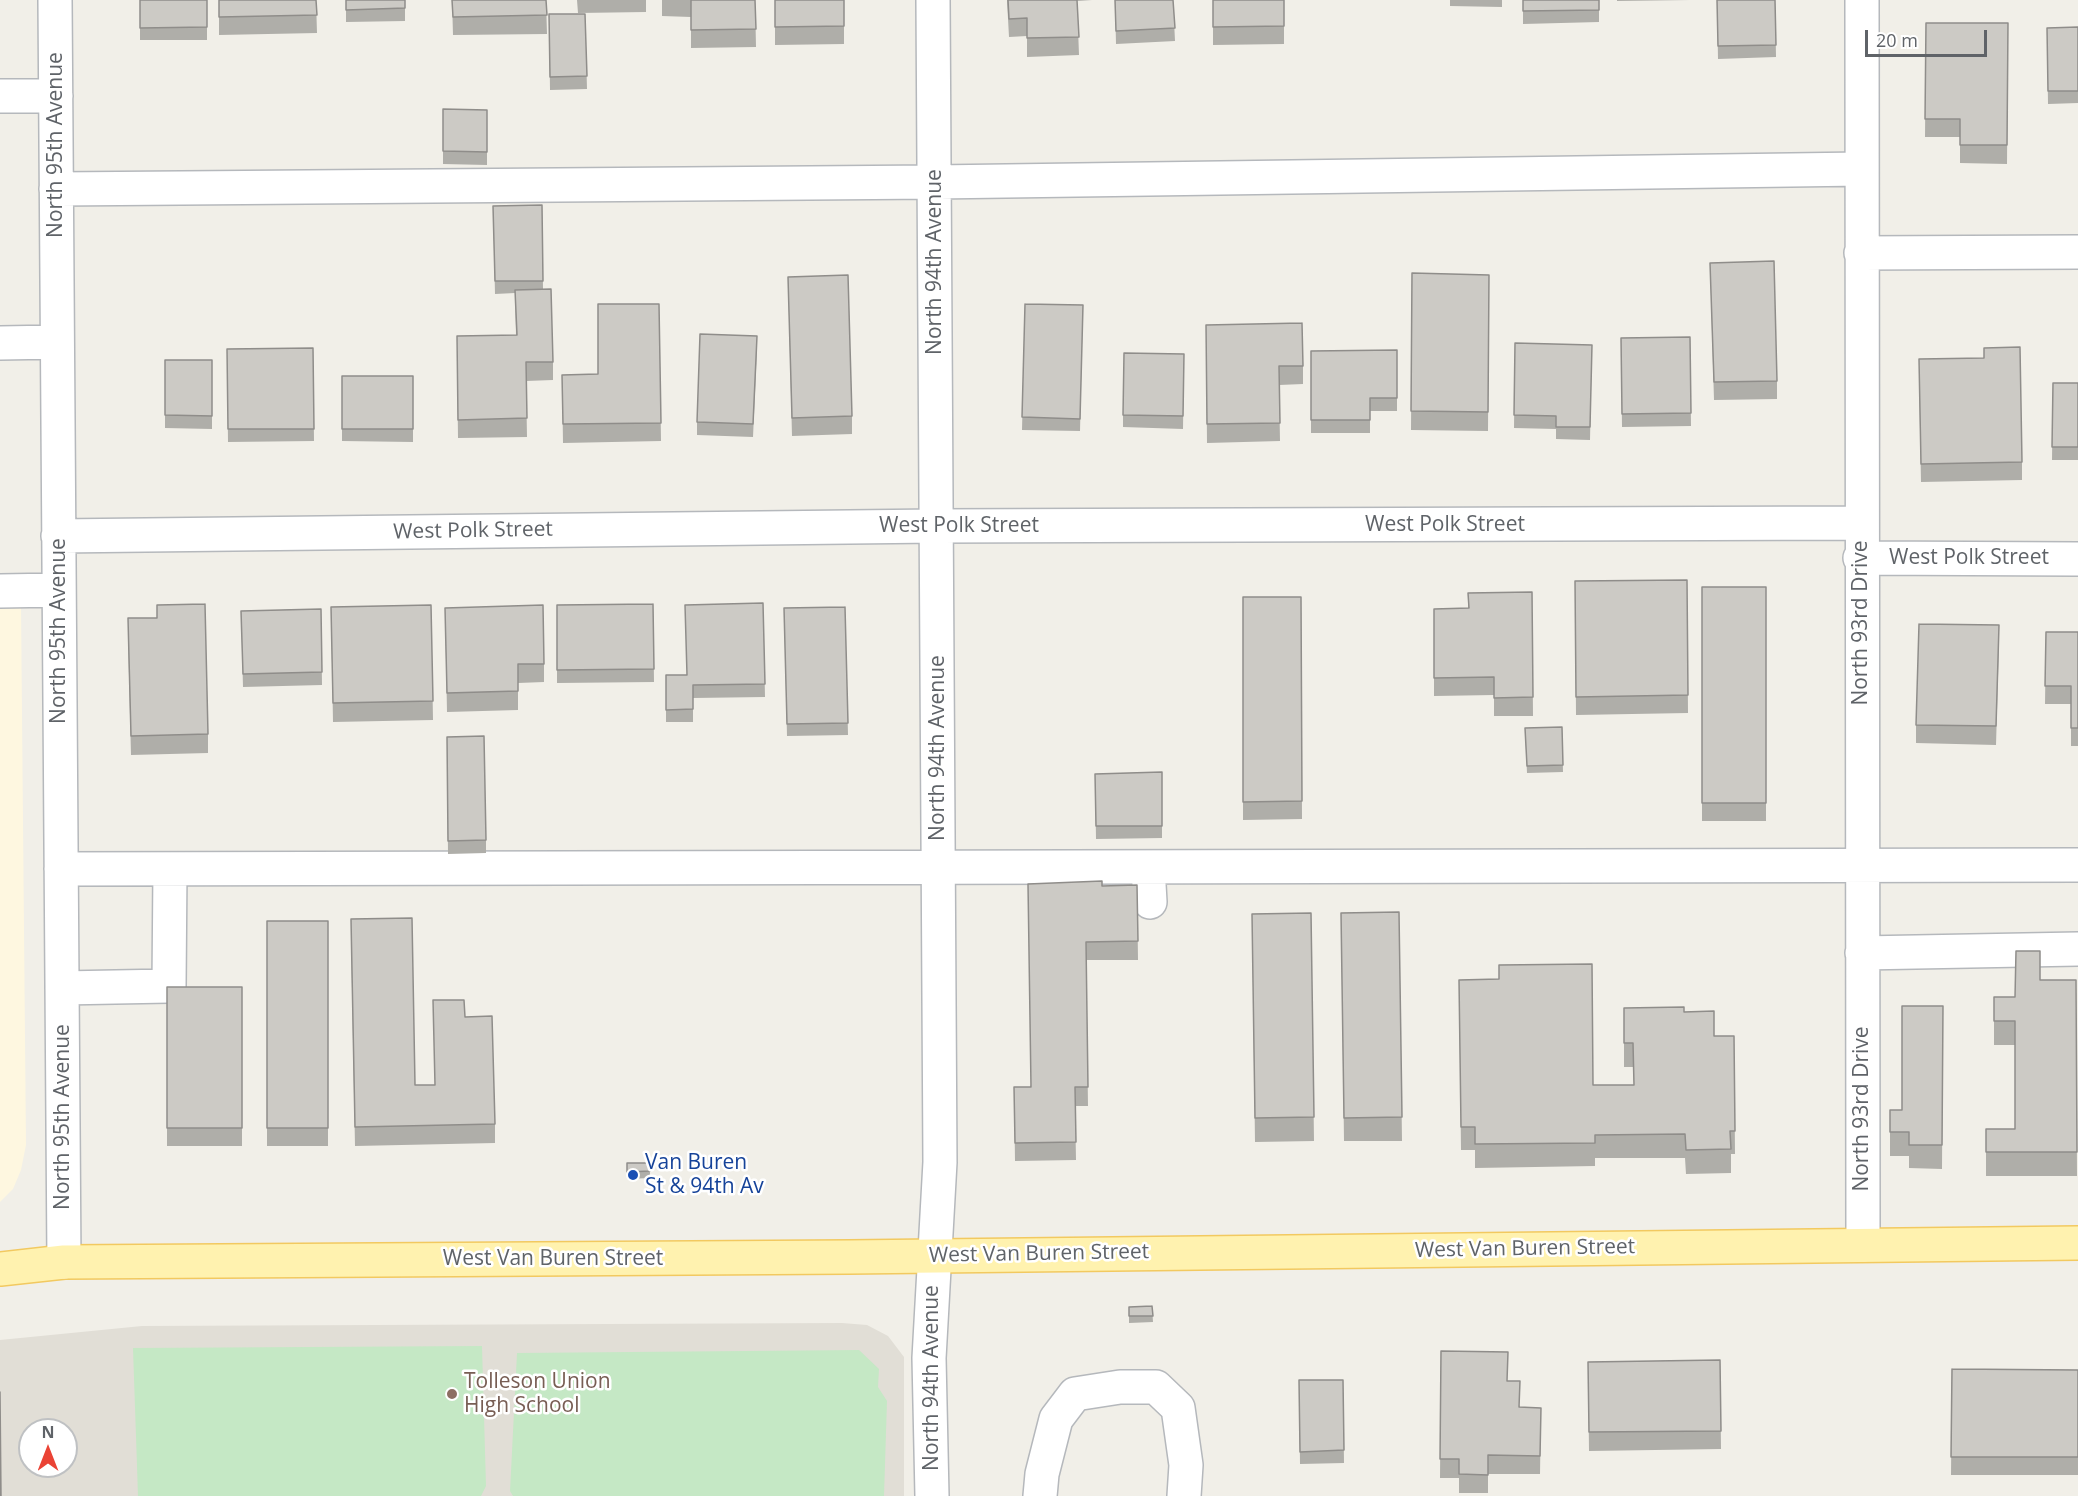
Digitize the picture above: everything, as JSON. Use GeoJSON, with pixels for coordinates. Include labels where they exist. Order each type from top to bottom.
{"type":"FeatureCollection","features":[{"type":"Feature","properties":{"kind":"main road","name":"West Van Buren Street"},"geometry":{"type":"LineString","coordinates":[[0,1269],[64,1262],[2078,1243]]}},
{"type":"Feature","properties":{"kind":"street","name":"North 95th Avenue"},"geometry":{"type":"LineString","coordinates":[[55,0],[64,1262]]}},
{"type":"Feature","properties":{"kind":"street","name":"North 94th Avenue"},"geometry":{"type":"LineString","coordinates":[[932,1496],[929,1358],[940,1162],[933,0]]}},
{"type":"Feature","properties":{"kind":"street","name":"North 93rd Drive"},"geometry":{"type":"LineString","coordinates":[[1862,0],[1860,558],[1863,1245]]}},
{"type":"Feature","properties":{"kind":"street"},"geometry":{"type":"LineString","coordinates":[[0,96],[56,96]]}},
{"type":"Feature","properties":{"kind":"street"},"geometry":{"type":"LineString","coordinates":[[56,189],[934,182],[1862,169]]}},
{"type":"Feature","properties":{"kind":"street"},"geometry":{"type":"LineString","coordinates":[[1861,253],[2078,252]]}},
{"type":"Feature","properties":{"kind":"street"},"geometry":{"type":"LineString","coordinates":[[0,343],[57,342]]}},
{"type":"Feature","properties":{"kind":"street","name":"West Polk Street"},"geometry":{"type":"LineString","coordinates":[[58,536],[937,526],[1860,523]]}},
{"type":"Feature","properties":{"kind":"street","name":"West Polk Street"},"geometry":{"type":"LineString","coordinates":[[1860,558],[2078,559]]}},
{"type":"Feature","properties":{"kind":"street"},"geometry":{"type":"LineString","coordinates":[[0,591],[59,590]]}},
{"type":"Feature","properties":{"kind":"street"},"geometry":{"type":"LineString","coordinates":[[61,869],[2078,865]]}},
{"type":"Feature","properties":{"kind":"street"},"geometry":{"type":"LineString","coordinates":[[1148,867],[1150,902]]}},
{"type":"Feature","properties":{"kind":"street"},"geometry":{"type":"LineString","coordinates":[[62,988],[169,986],[170,868]]}},
{"type":"Feature","properties":{"kind":"street"},"geometry":{"type":"LineString","coordinates":[[1862,953],[2078,949]]}},
{"type":"Feature","properties":{"kind":"street"},"geometry":{"type":"LineString","coordinates":[[1040,1496],[1042,1474],[1056,1419],[1075,1394],[1120,1387],[1156,1387],[1178,1408],[1186,1465],[1184,1496]]}},
{"type":"Feature","properties":{"kind":"shaded area"},"geometry":{"type":"Polygon","coordinates":[[[21,606],[26,1145],[21,1170],[13,1189],[0,1202],[0,607],[21,606]]]}},
{"type":"Feature","properties":{"kind":"shaded area","name":"Tolleson Union High School"},"geometry":{"type":"Polygon","coordinates":[[[842,1323],[867,1325],[888,1336],[904,1357],[904,1496],[0,1496],[0,1340],[142,1326],[842,1323]]]}},
{"type":"Feature","properties":{"kind":"green space"},"geometry":{"type":"Polygon","coordinates":[[[482,1346],[486,1486],[481,1496],[138,1496],[133,1348],[482,1346]]]}},
{"type":"Feature","properties":{"kind":"green space"},"geometry":{"type":"Polygon","coordinates":[[[859,1350],[879,1369],[878,1387],[887,1401],[884,1496],[513,1496],[510,1491],[517,1353],[859,1350]]]}},
{"type":"Feature","properties":{"kind":"building"},"geometry":{"type":"Polygon","coordinates":[[[140,0],[207,0],[207,27],[140,28],[140,0]]]}},
{"type":"Feature","properties":{"kind":"building"},"geometry":{"type":"Polygon","coordinates":[[[219,0],[316,0],[317,15],[219,17],[219,0]]]}},
{"type":"Feature","properties":{"kind":"building"},"geometry":{"type":"Polygon","coordinates":[[[346,0],[405,0],[405,8],[346,10],[346,0]]]}},
{"type":"Feature","properties":{"kind":"building"},"geometry":{"type":"Polygon","coordinates":[[[452,0],[546,0],[547,15],[453,17],[452,0]]]}},
{"type":"Feature","properties":{"kind":"building"},"geometry":{"type":"Polygon","coordinates":[[[691,0],[755,0],[756,29],[691,30],[691,0]]]}},
{"type":"Feature","properties":{"kind":"building"},"geometry":{"type":"Polygon","coordinates":[[[775,0],[844,0],[844,26],[775,27],[775,0]]]}},
{"type":"Feature","properties":{"kind":"building"},"geometry":{"type":"Polygon","coordinates":[[[1008,0],[1077,0],[1079,37],[1027,38],[1027,18],[1009,19],[1008,0]]]}},
{"type":"Feature","properties":{"kind":"building"},"geometry":{"type":"Polygon","coordinates":[[[1115,0],[1173,0],[1175,28],[1116,31],[1115,0]]]}},
{"type":"Feature","properties":{"kind":"building"},"geometry":{"type":"Polygon","coordinates":[[[1213,0],[1284,0],[1284,26],[1213,27],[1213,0]]]}},
{"type":"Feature","properties":{"kind":"building"},"geometry":{"type":"Polygon","coordinates":[[[1523,0],[1599,0],[1599,10],[1523,11],[1523,0]]]}},
{"type":"Feature","properties":{"kind":"building"},"geometry":{"type":"Polygon","coordinates":[[[1717,0],[1775,0],[1776,45],[1718,46],[1717,0]]]}},
{"type":"Feature","properties":{"kind":"building"},"geometry":{"type":"Polygon","coordinates":[[[549,14],[585,14],[587,76],[550,77],[549,14]]]}},
{"type":"Feature","properties":{"kind":"building"},"geometry":{"type":"Polygon","coordinates":[[[1926,23],[2008,23],[2007,145],[1960,145],[1960,119],[1925,119],[1926,23]]]}},
{"type":"Feature","properties":{"kind":"building"},"geometry":{"type":"Polygon","coordinates":[[[2078,27],[2078,91],[2048,91],[2047,28],[2078,27]]]}},
{"type":"Feature","properties":{"kind":"building"},"geometry":{"type":"Polygon","coordinates":[[[443,109],[487,110],[487,152],[443,151],[443,109]]]}},
{"type":"Feature","properties":{"kind":"building"},"geometry":{"type":"Polygon","coordinates":[[[542,205],[543,281],[495,281],[493,206],[542,205]]]}},
{"type":"Feature","properties":{"kind":"building"},"geometry":{"type":"Polygon","coordinates":[[[1774,261],[1777,381],[1714,382],[1710,263],[1774,261]]]}},
{"type":"Feature","properties":{"kind":"building"},"geometry":{"type":"Polygon","coordinates":[[[1412,273],[1489,275],[1488,412],[1411,411],[1412,273]]]}},
{"type":"Feature","properties":{"kind":"building"},"geometry":{"type":"Polygon","coordinates":[[[848,275],[852,416],[792,418],[788,277],[848,275]]]}},
{"type":"Feature","properties":{"kind":"building"},"geometry":{"type":"Polygon","coordinates":[[[551,289],[553,362],[526,362],[527,418],[458,420],[457,336],[517,335],[515,290],[551,289]]]}},
{"type":"Feature","properties":{"kind":"building"},"geometry":{"type":"Polygon","coordinates":[[[598,304],[659,304],[661,423],[563,424],[562,375],[598,374],[598,304]]]}},
{"type":"Feature","properties":{"kind":"building"},"geometry":{"type":"Polygon","coordinates":[[[1025,304],[1083,305],[1080,419],[1022,417],[1025,304]]]}},
{"type":"Feature","properties":{"kind":"building"},"geometry":{"type":"Polygon","coordinates":[[[1302,323],[1303,366],[1279,366],[1280,423],[1207,424],[1206,325],[1302,323]]]}},
{"type":"Feature","properties":{"kind":"building"},"geometry":{"type":"Polygon","coordinates":[[[700,334],[757,336],[753,424],[697,422],[700,334]]]}},
{"type":"Feature","properties":{"kind":"building"},"geometry":{"type":"Polygon","coordinates":[[[1690,337],[1691,413],[1622,414],[1621,338],[1690,337]]]}},
{"type":"Feature","properties":{"kind":"building"},"geometry":{"type":"Polygon","coordinates":[[[1515,343],[1592,345],[1590,427],[1556,427],[1556,416],[1514,415],[1515,343]]]}},
{"type":"Feature","properties":{"kind":"building"},"geometry":{"type":"Polygon","coordinates":[[[2020,347],[2022,462],[1921,464],[1919,359],[1984,358],[1984,348],[2020,347]]]}},
{"type":"Feature","properties":{"kind":"building"},"geometry":{"type":"Polygon","coordinates":[[[313,348],[314,429],[228,429],[227,349],[313,348]]]}},
{"type":"Feature","properties":{"kind":"building"},"geometry":{"type":"Polygon","coordinates":[[[1397,350],[1397,398],[1370,398],[1370,420],[1311,420],[1311,351],[1397,350]]]}},
{"type":"Feature","properties":{"kind":"building"},"geometry":{"type":"Polygon","coordinates":[[[1124,353],[1184,354],[1183,416],[1123,415],[1124,353]]]}},
{"type":"Feature","properties":{"kind":"building"},"geometry":{"type":"Polygon","coordinates":[[[165,360],[212,360],[212,416],[165,415],[165,360]]]}},
{"type":"Feature","properties":{"kind":"building"},"geometry":{"type":"Polygon","coordinates":[[[342,376],[413,376],[413,429],[342,429],[342,376]]]}},
{"type":"Feature","properties":{"kind":"building"},"geometry":{"type":"Polygon","coordinates":[[[2053,383],[2078,383],[2078,447],[2052,447],[2053,383]]]}},
{"type":"Feature","properties":{"kind":"building"},"geometry":{"type":"Polygon","coordinates":[[[1687,580],[1688,695],[1576,697],[1575,581],[1687,580]]]}},
{"type":"Feature","properties":{"kind":"building"},"geometry":{"type":"Polygon","coordinates":[[[1702,587],[1766,587],[1766,803],[1702,803],[1702,587]]]}},
{"type":"Feature","properties":{"kind":"building"},"geometry":{"type":"Polygon","coordinates":[[[1532,592],[1533,697],[1494,698],[1494,677],[1434,678],[1434,609],[1469,608],[1468,593],[1532,592]]]}},
{"type":"Feature","properties":{"kind":"building"},"geometry":{"type":"Polygon","coordinates":[[[1243,597],[1301,597],[1302,801],[1243,802],[1243,597]]]}},
{"type":"Feature","properties":{"kind":"building"},"geometry":{"type":"Polygon","coordinates":[[[763,603],[765,684],[693,685],[693,709],[666,710],[666,675],[687,675],[685,605],[763,603]]]}},
{"type":"Feature","properties":{"kind":"building"},"geometry":{"type":"Polygon","coordinates":[[[205,604],[208,734],[131,736],[128,618],[157,618],[157,605],[205,604]]]}},
{"type":"Feature","properties":{"kind":"building"},"geometry":{"type":"Polygon","coordinates":[[[653,604],[654,669],[557,670],[557,605],[653,604]]]}},
{"type":"Feature","properties":{"kind":"building"},"geometry":{"type":"Polygon","coordinates":[[[431,605],[433,701],[333,703],[331,607],[431,605]]]}},
{"type":"Feature","properties":{"kind":"building"},"geometry":{"type":"Polygon","coordinates":[[[543,605],[544,664],[518,664],[518,691],[447,693],[445,608],[543,605]]]}},
{"type":"Feature","properties":{"kind":"building"},"geometry":{"type":"Polygon","coordinates":[[[845,607],[848,723],[787,724],[784,608],[845,607]]]}},
{"type":"Feature","properties":{"kind":"building"},"geometry":{"type":"Polygon","coordinates":[[[321,609],[322,672],[243,674],[241,611],[321,609]]]}},
{"type":"Feature","properties":{"kind":"building"},"geometry":{"type":"Polygon","coordinates":[[[1919,624],[1999,625],[1996,726],[1916,725],[1919,624]]]}},
{"type":"Feature","properties":{"kind":"building"},"geometry":{"type":"Polygon","coordinates":[[[2046,632],[2078,632],[2078,728],[2071,728],[2071,686],[2045,686],[2046,632]]]}},
{"type":"Feature","properties":{"kind":"building"},"geometry":{"type":"Polygon","coordinates":[[[1562,727],[1563,765],[1527,766],[1525,728],[1562,727]]]}},
{"type":"Feature","properties":{"kind":"building"},"geometry":{"type":"Polygon","coordinates":[[[484,736],[486,840],[448,841],[447,737],[484,736]]]}},
{"type":"Feature","properties":{"kind":"building"},"geometry":{"type":"Polygon","coordinates":[[[1162,772],[1162,826],[1096,826],[1095,774],[1162,772]]]}},
{"type":"Feature","properties":{"kind":"building"},"geometry":{"type":"Polygon","coordinates":[[[1102,881],[1102,886],[1137,885],[1138,941],[1086,942],[1088,1087],[1075,1087],[1076,1142],[1015,1143],[1014,1087],[1031,1087],[1028,884],[1102,881]]]}},
{"type":"Feature","properties":{"kind":"building"},"geometry":{"type":"Polygon","coordinates":[[[1399,912],[1402,1117],[1344,1118],[1341,913],[1399,912]]]}},
{"type":"Feature","properties":{"kind":"building"},"geometry":{"type":"Polygon","coordinates":[[[1311,913],[1314,1117],[1255,1118],[1252,914],[1311,913]]]}},
{"type":"Feature","properties":{"kind":"building"},"geometry":{"type":"Polygon","coordinates":[[[412,918],[415,1085],[435,1085],[433,1000],[464,1000],[465,1017],[492,1016],[495,1124],[355,1127],[351,919],[412,918]]]}},
{"type":"Feature","properties":{"kind":"building"},"geometry":{"type":"Polygon","coordinates":[[[267,921],[328,921],[328,1128],[267,1128],[267,921]]]}},
{"type":"Feature","properties":{"kind":"building"},"geometry":{"type":"Polygon","coordinates":[[[2016,951],[2040,951],[2040,980],[2076,980],[2077,1152],[1986,1152],[1986,1129],[2015,1129],[2015,1021],[1994,1021],[1994,997],[2015,997],[2016,951]]]}},
{"type":"Feature","properties":{"kind":"building"},"geometry":{"type":"Polygon","coordinates":[[[1592,964],[1593,1085],[1634,1085],[1633,1043],[1624,1043],[1624,1008],[1684,1007],[1684,1012],[1714,1011],[1714,1036],[1734,1036],[1735,1131],[1730,1131],[1731,1149],[1686,1150],[1685,1134],[1595,1135],[1595,1143],[1475,1144],[1475,1127],[1461,1127],[1459,980],[1499,979],[1499,965],[1592,964]]]}},
{"type":"Feature","properties":{"kind":"building"},"geometry":{"type":"Polygon","coordinates":[[[167,987],[242,987],[242,1128],[167,1128],[167,987]]]}},
{"type":"Feature","properties":{"kind":"building"},"geometry":{"type":"Polygon","coordinates":[[[1902,1006],[1943,1006],[1942,1145],[1909,1145],[1909,1132],[1890,1132],[1890,1110],[1902,1110],[1902,1006]]]}},
{"type":"Feature","properties":{"kind":"building"},"geometry":{"type":"Polygon","coordinates":[[[627,1163],[650,1163],[650,1171],[627,1172],[627,1163]]]}},
{"type":"Feature","properties":{"kind":"building"},"geometry":{"type":"Polygon","coordinates":[[[1152,1306],[1153,1316],[1129,1316],[1129,1307],[1152,1306]]]}},
{"type":"Feature","properties":{"kind":"building"},"geometry":{"type":"Polygon","coordinates":[[[1441,1351],[1508,1352],[1507,1381],[1520,1381],[1519,1407],[1541,1408],[1540,1456],[1488,1455],[1488,1475],[1459,1474],[1459,1459],[1440,1459],[1441,1351]]]}},
{"type":"Feature","properties":{"kind":"building"},"geometry":{"type":"Polygon","coordinates":[[[1720,1360],[1721,1431],[1589,1432],[1588,1362],[1720,1360]]]}},
{"type":"Feature","properties":{"kind":"building"},"geometry":{"type":"Polygon","coordinates":[[[1952,1369],[2078,1370],[2078,1457],[1951,1457],[1952,1369]]]}},
{"type":"Feature","properties":{"kind":"building"},"geometry":{"type":"Polygon","coordinates":[[[1299,1380],[1343,1380],[1344,1450],[1300,1452],[1299,1380]]]}},
{"type":"Feature","properties":{"kind":"building"},"geometry":{"type":"Polygon","coordinates":[[[0,1392],[1,1496],[0,1496],[0,1392]]]}},
{"type":"Feature","properties":{"kind":"place","name":"Van Buren St & 94th Av"},"geometry":{"type":"Point","coordinates":[633,1175]}},
{"type":"Feature","properties":{"kind":"place","name":"Tolleson Union High School"},"geometry":{"type":"Point","coordinates":[452,1394]}}]}
